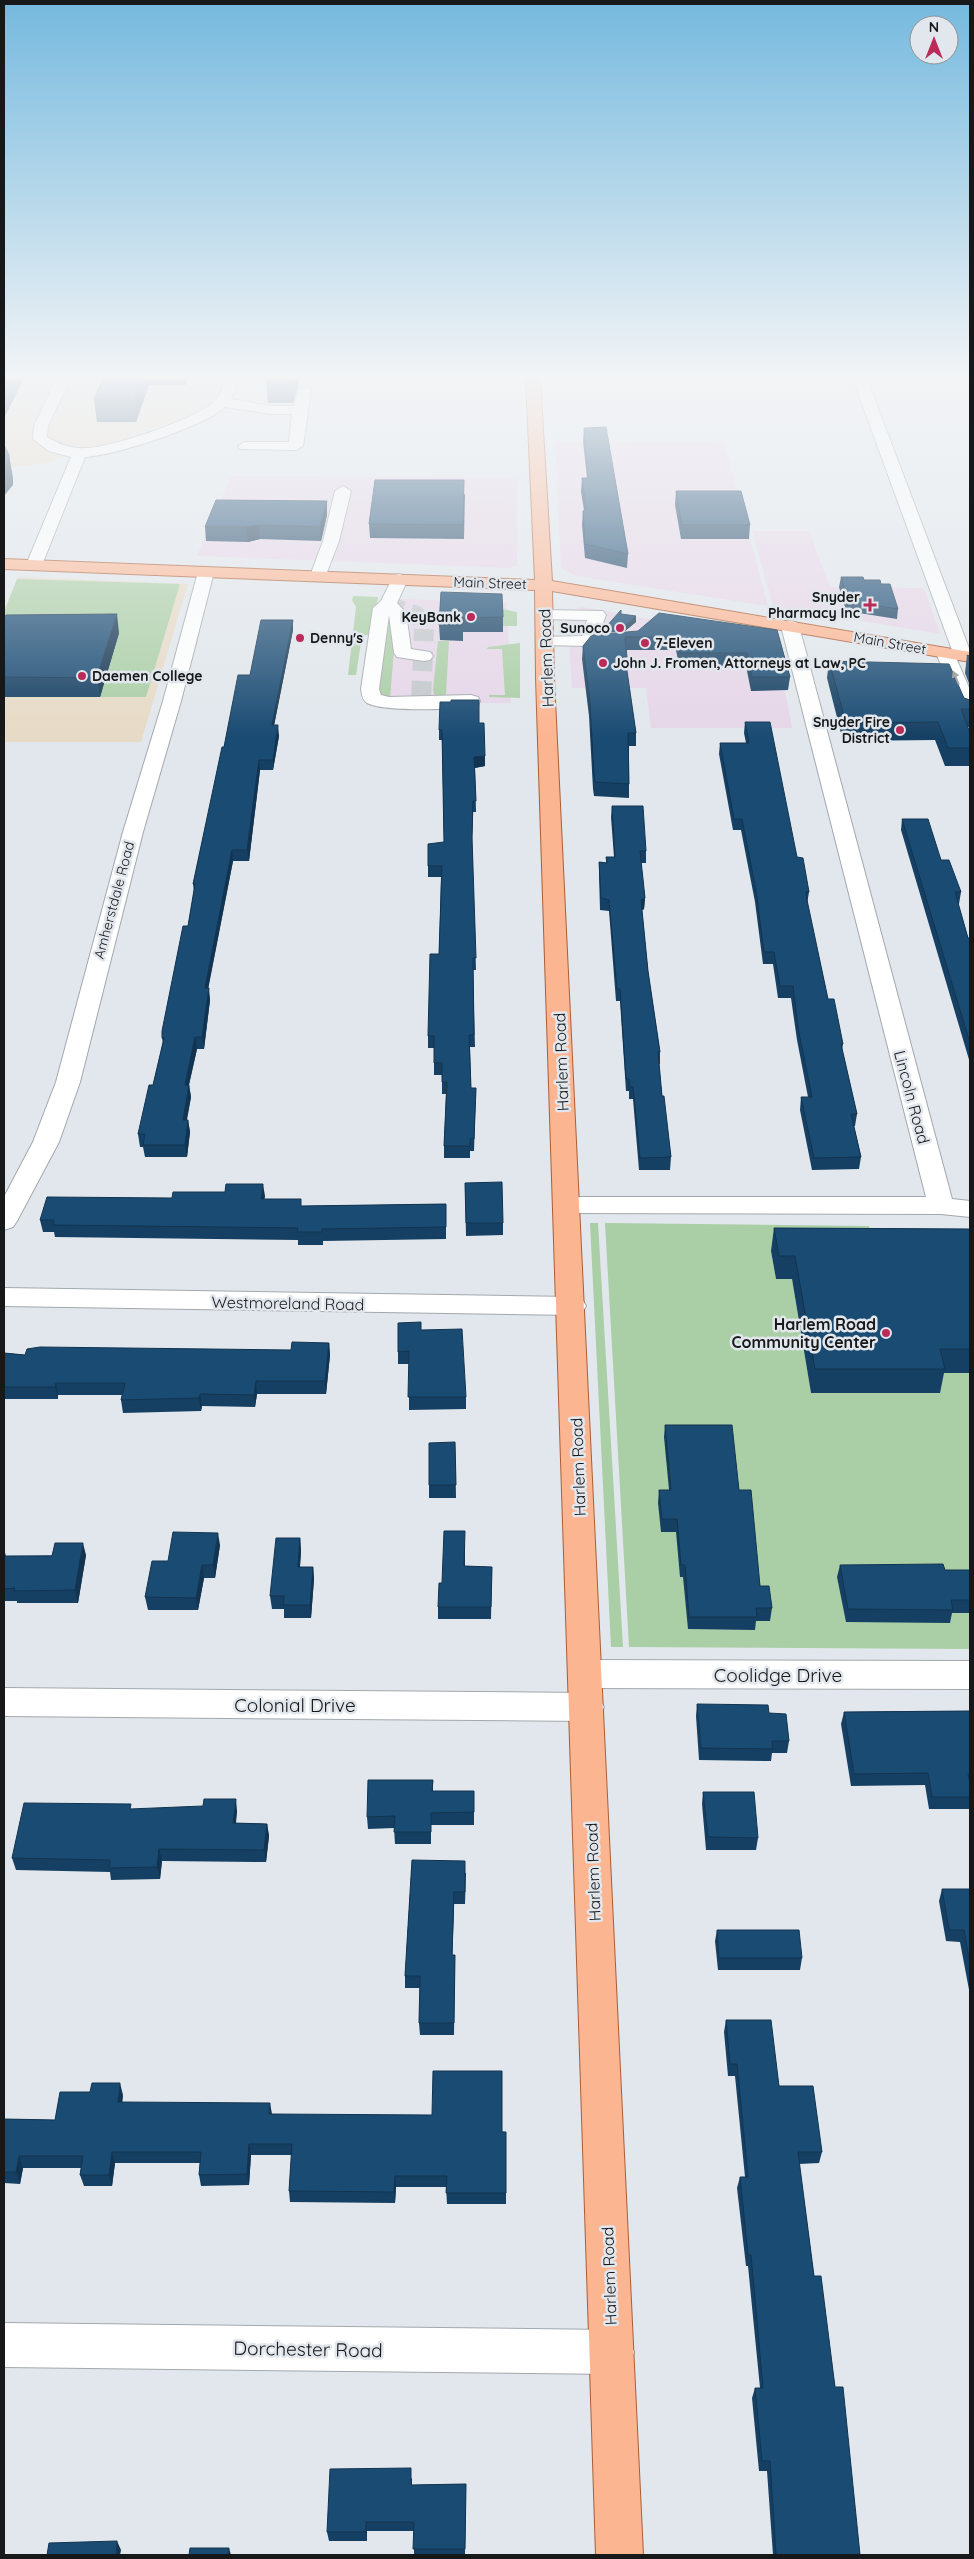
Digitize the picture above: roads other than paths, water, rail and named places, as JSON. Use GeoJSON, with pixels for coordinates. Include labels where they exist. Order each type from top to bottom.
{"type":"FeatureCollection","features":[{"type":"Feature","properties":{"kind":"main road","name":"Harlem Road"},"geometry":{"type":"LineString","coordinates":[[539,498],[620,2555]]}},
{"type":"Feature","properties":{"kind":"main road","name":"Main Street"},"geometry":{"type":"LineString","coordinates":[[4,564],[400,579],[545,614],[614,596],[960,655]]}},
{"type":"Feature","properties":{"kind":"street"},"geometry":{"type":"LineString","coordinates":[[34,565],[61,498]]}},
{"type":"Feature","properties":{"kind":"street"},"geometry":{"type":"LineString","coordinates":[[318,576],[328,552],[341,498]]}},
{"type":"Feature","properties":{"kind":"street"},"geometry":{"type":"LineString","coordinates":[[903,498],[960,655],[968,707]]}},
{"type":"Feature","properties":{"kind":"street","name":"Amherstdale Road"},"geometry":{"type":"LineString","coordinates":[[4,1221],[46,1142],[68,1082],[132,832],[170,708],[206,572]]}},
{"type":"Feature","properties":{"kind":"street"},"geometry":{"type":"LineString","coordinates":[[400,579],[388,604],[382,608],[379,618],[370,689],[372,698],[387,703],[471,701]]}},
{"type":"Feature","properties":{"kind":"street"},"geometry":{"type":"LineString","coordinates":[[545,614],[598,640],[597,615],[614,596]]}},
{"type":"Feature","properties":{"kind":"street"},"geometry":{"type":"LineString","coordinates":[[388,604],[397,613],[403,653],[424,656]]}},
{"type":"Feature","properties":{"kind":"street"},"geometry":{"type":"LineString","coordinates":[[652,620],[668,605]]}},
{"type":"Feature","properties":{"kind":"street"},"geometry":{"type":"LineString","coordinates":[[545,614],[597,615]]}},
{"type":"Feature","properties":{"kind":"street","name":"Lincoln Road"},"geometry":{"type":"LineString","coordinates":[[790,626],[941,1206]]}},
{"type":"Feature","properties":{"kind":"street"},"geometry":{"type":"LineString","coordinates":[[566,1205],[941,1206],[970,1209]]}},
{"type":"Feature","properties":{"kind":"street","name":"Westmoreland Road"},"geometry":{"type":"LineString","coordinates":[[4,1297],[572,1306]]}},
{"type":"Feature","properties":{"kind":"street","name":"Coolidge Drive"},"geometry":{"type":"LineString","coordinates":[[586,1674],[970,1676]]}},
{"type":"Feature","properties":{"kind":"street","name":"Colonial Drive"},"geometry":{"type":"LineString","coordinates":[[4,1702],[587,1707]]}},
{"type":"Feature","properties":{"kind":"street","name":"Dorchester Road"},"geometry":{"type":"LineString","coordinates":[[4,2345],[612,2352]]}},
{"type":"Feature","properties":{"kind":"tunnel"},"geometry":{"type":"LineString","coordinates":[[388,604],[417,614],[424,630]]}},
{"type":"Feature","properties":{"kind":"tunnel"},"geometry":{"type":"LineString","coordinates":[[421,701],[424,630]]}},
{"type":"Feature","properties":{"kind":"place","name":"Snyder Pharmacy Inc"},"geometry":{"type":"Point","coordinates":[870,605]}},
{"type":"Feature","properties":{"kind":"place","name":"KeyBank"},"geometry":{"type":"Point","coordinates":[471,617]}},
{"type":"Feature","properties":{"kind":"place","name":"Sunoco"},"geometry":{"type":"Point","coordinates":[620,628]}},
{"type":"Feature","properties":{"kind":"place","name":"Denny's"},"geometry":{"type":"Point","coordinates":[300,638]}},
{"type":"Feature","properties":{"kind":"place","name":"7-Eleven"},"geometry":{"type":"Point","coordinates":[645,643]}},
{"type":"Feature","properties":{"kind":"place","name":"John J. Fromen, Attorneys at Law, PC"},"geometry":{"type":"Point","coordinates":[603,663]}},
{"type":"Feature","properties":{"kind":"place","name":"Daemen College"},"geometry":{"type":"Point","coordinates":[82,676]}},
{"type":"Feature","properties":{"kind":"place","name":"Snyder Fire District"},"geometry":{"type":"Point","coordinates":[900,730]}},
{"type":"Feature","properties":{"kind":"place","name":"Harlem Road Community Center"},"geometry":{"type":"Point","coordinates":[886,1333]}}]}
